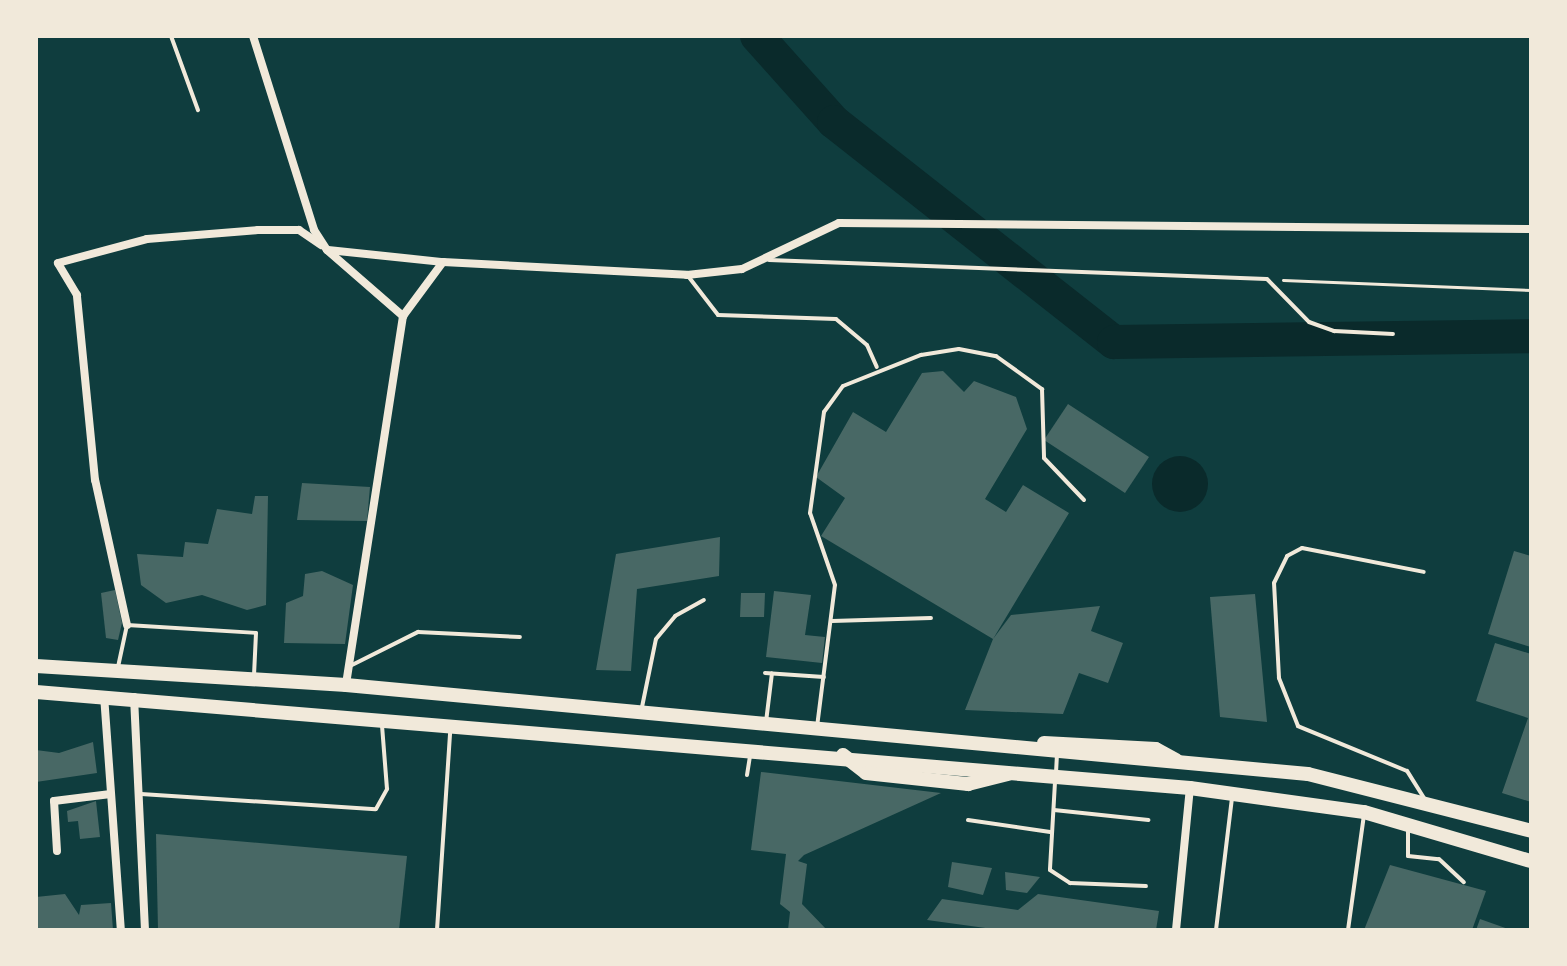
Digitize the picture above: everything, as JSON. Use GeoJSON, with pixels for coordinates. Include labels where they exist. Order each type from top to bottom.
{"type":"FeatureCollection","features":[{"type":"Feature","properties":{"kind":"main road"},"geometry":{"type":"LineString","coordinates":[[36,666],[346,685],[1308,774],[1424,798],[1531,831]]}},
{"type":"Feature","properties":{"kind":"main road"},"geometry":{"type":"LineString","coordinates":[[36,692],[104,694],[381,720],[843,755],[866,773],[950,782],[1012,772],[1190,788],[1364,812],[1531,861]]}},
{"type":"Feature","properties":{"kind":"main road"},"geometry":{"type":"LineString","coordinates":[[1016,746],[1078,740],[1156,749],[1181,763]]}},
{"type":"Feature","properties":{"kind":"main road"},"geometry":{"type":"LineString","coordinates":[[1012,772],[1016,746]]}},
{"type":"Feature","properties":{"kind":"street"},"geometry":{"type":"LineString","coordinates":[[253,36],[326,249]]}},
{"type":"Feature","properties":{"kind":"street"},"geometry":{"type":"LineString","coordinates":[[326,249],[443,262],[687,275],[763,260],[799,236],[839,223],[950,227],[1531,229]]}},
{"type":"Feature","properties":{"kind":"street"},"geometry":{"type":"LineString","coordinates":[[127,625],[95,480],[77,295],[58,263],[147,239],[299,230],[326,249],[403,316]]}},
{"type":"Feature","properties":{"kind":"street"},"geometry":{"type":"LineString","coordinates":[[346,685],[403,316],[443,262]]}},
{"type":"Feature","properties":{"kind":"street"},"geometry":{"type":"LineString","coordinates":[[104,694],[121,930]]}},
{"type":"Feature","properties":{"kind":"street"},"geometry":{"type":"LineString","coordinates":[[134,697],[145,930]]}},
{"type":"Feature","properties":{"kind":"street"},"geometry":{"type":"LineString","coordinates":[[1176,930],[1190,788]]}},
{"type":"Feature","properties":{"kind":"street"},"geometry":{"type":"LineString","coordinates":[[57,851],[54,801],[111,794]]}},
{"type":"Feature","properties":{"kind":"lane"},"geometry":{"type":"LineString","coordinates":[[171,36],[198,110]]}},
{"type":"Feature","properties":{"kind":"lane"},"geometry":{"type":"LineString","coordinates":[[763,260],[834,257],[1267,279],[1309,322],[1334,331],[1393,334]]}},
{"type":"Feature","properties":{"kind":"lane"},"geometry":{"type":"LineString","coordinates":[[687,275],[718,315],[836,319],[867,345],[877,367]]}},
{"type":"Feature","properties":{"kind":"lane"},"geometry":{"type":"LineString","coordinates":[[817,728],[832,621],[833,571],[810,513],[824,412],[843,386],[877,367],[959,349],[996,356],[1031,375],[1046,404],[1044,458],[1084,500]]}},
{"type":"Feature","properties":{"kind":"lane"},"geometry":{"type":"LineString","coordinates":[[1424,572],[1302,548],[1287,556],[1274,583],[1279,678],[1298,726],[1407,771],[1424,798]]}},
{"type":"Feature","properties":{"kind":"lane"},"geometry":{"type":"LineString","coordinates":[[641,712],[656,639],[675,616],[704,600]]}},
{"type":"Feature","properties":{"kind":"lane"},"geometry":{"type":"LineString","coordinates":[[832,621],[931,618]]}},
{"type":"Feature","properties":{"kind":"lane"},"geometry":{"type":"LineString","coordinates":[[117,669],[127,625],[256,633],[254,679]]}},
{"type":"Feature","properties":{"kind":"lane"},"geometry":{"type":"LineString","coordinates":[[350,665],[418,632],[520,637]]}},
{"type":"Feature","properties":{"kind":"lane"},"geometry":{"type":"LineString","coordinates":[[766,723],[769,673],[824,677]]}},
{"type":"Feature","properties":{"kind":"lane"},"geometry":{"type":"LineString","coordinates":[[138,793],[376,809],[387,789],[381,720]]}},
{"type":"Feature","properties":{"kind":"lane"},"geometry":{"type":"LineString","coordinates":[[437,930],[451,725]]}},
{"type":"Feature","properties":{"kind":"lane"},"geometry":{"type":"LineString","coordinates":[[747,775],[751,749]]}},
{"type":"Feature","properties":{"kind":"lane"},"geometry":{"type":"LineString","coordinates":[[1057,751],[1054,810],[1047,856],[1059,878],[1146,886]]}},
{"type":"Feature","properties":{"kind":"lane"},"geometry":{"type":"LineString","coordinates":[[1216,930],[1233,794]]}},
{"type":"Feature","properties":{"kind":"lane"},"geometry":{"type":"LineString","coordinates":[[1054,810],[1148,820]]}},
{"type":"Feature","properties":{"kind":"lane"},"geometry":{"type":"LineString","coordinates":[[1348,930],[1364,812]]}},
{"type":"Feature","properties":{"kind":"lane"},"geometry":{"type":"LineString","coordinates":[[968,820],[1050,832]]}},
{"type":"Feature","properties":{"kind":"lane"},"geometry":{"type":"LineString","coordinates":[[1408,823],[1408,856],[1439,859],[1464,882]]}},
{"type":"Feature","properties":{"kind":"path"},"geometry":{"type":"LineString","coordinates":[[1267,279],[1531,290]]}},
{"type":"Feature","properties":{"kind":"water"},"geometry":{"type":"Polygon","coordinates":[[[1180,456],[1200,464],[1208,484],[1200,504],[1180,512],[1160,504],[1152,484],[1160,464],[1180,456]]]}},
{"type":"Feature","properties":{"kind":"building"},"geometry":{"type":"Polygon","coordinates":[[[943,371],[964,392],[974,381],[1016,397],[1027,429],[985,499],[1006,512],[1023,485],[1069,513],[993,639],[821,536],[845,498],[816,477],[853,412],[886,432],[922,373],[943,371]]]}},
{"type":"Feature","properties":{"kind":"building"},"geometry":{"type":"Polygon","coordinates":[[[1068,404],[1149,457],[1125,493],[1044,440],[1068,404]]]}},
{"type":"Feature","properties":{"kind":"building"},"geometry":{"type":"Polygon","coordinates":[[[302,483],[370,487],[367,521],[297,520],[302,483]]]}},
{"type":"Feature","properties":{"kind":"building"},"geometry":{"type":"Polygon","coordinates":[[[255,496],[268,496],[266,605],[247,610],[202,595],[166,603],[141,585],[137,554],[183,557],[185,542],[208,544],[217,509],[252,514],[255,496]]]}},
{"type":"Feature","properties":{"kind":"building"},"geometry":{"type":"Polygon","coordinates":[[[720,537],[719,576],[637,589],[631,671],[596,670],[616,554],[720,537]]]}},
{"type":"Feature","properties":{"kind":"building"},"geometry":{"type":"Polygon","coordinates":[[[1514,551],[1531,556],[1531,647],[1488,634],[1514,551]]]}},
{"type":"Feature","properties":{"kind":"building"},"geometry":{"type":"Polygon","coordinates":[[[322,571],[353,585],[345,644],[284,643],[286,603],[303,596],[305,574],[322,571]]]}},
{"type":"Feature","properties":{"kind":"building"},"geometry":{"type":"Polygon","coordinates":[[[115,590],[122,623],[118,640],[106,638],[101,593],[115,590]]]}},
{"type":"Feature","properties":{"kind":"building"},"geometry":{"type":"Polygon","coordinates":[[[774,591],[811,595],[805,635],[825,637],[822,663],[766,657],[774,591]]]}},
{"type":"Feature","properties":{"kind":"building"},"geometry":{"type":"Polygon","coordinates":[[[741,593],[765,593],[764,617],[740,617],[741,593]]]}},
{"type":"Feature","properties":{"kind":"building"},"geometry":{"type":"Polygon","coordinates":[[[1255,594],[1267,722],[1220,717],[1210,597],[1255,594]]]}},
{"type":"Feature","properties":{"kind":"building"},"geometry":{"type":"Polygon","coordinates":[[[1100,606],[1091,631],[1123,643],[1108,683],[1079,673],[1063,714],[965,710],[993,639],[1011,615],[1100,606]]]}},
{"type":"Feature","properties":{"kind":"building"},"geometry":{"type":"Polygon","coordinates":[[[1495,643],[1531,654],[1531,802],[1502,793],[1528,718],[1476,701],[1495,643]]]}},
{"type":"Feature","properties":{"kind":"building"},"geometry":{"type":"Polygon","coordinates":[[[93,742],[97,773],[36,782],[36,750],[59,753],[93,742]]]}},
{"type":"Feature","properties":{"kind":"building"},"geometry":{"type":"Polygon","coordinates":[[[761,772],[941,793],[804,855],[798,861],[807,864],[802,904],[827,930],[788,930],[790,912],[780,904],[786,854],[751,850],[761,772]]]}},
{"type":"Feature","properties":{"kind":"building"},"geometry":{"type":"Polygon","coordinates":[[[96,801],[100,837],[80,839],[78,821],[68,822],[67,811],[96,801]]]}},
{"type":"Feature","properties":{"kind":"building"},"geometry":{"type":"Polygon","coordinates":[[[156,834],[407,856],[399,930],[158,930],[156,834]]]}},
{"type":"Feature","properties":{"kind":"building"},"geometry":{"type":"Polygon","coordinates":[[[952,862],[992,868],[983,895],[948,887],[952,862]]]}},
{"type":"Feature","properties":{"kind":"building"},"geometry":{"type":"Polygon","coordinates":[[[1390,865],[1486,891],[1472,930],[1364,930],[1390,865]]]}},
{"type":"Feature","properties":{"kind":"building"},"geometry":{"type":"Polygon","coordinates":[[[1005,872],[1040,877],[1027,893],[1006,890],[1005,872]]]}},
{"type":"Feature","properties":{"kind":"building"},"geometry":{"type":"Polygon","coordinates":[[[65,894],[79,915],[81,905],[111,903],[113,930],[36,930],[36,897],[65,894]]]}},
{"type":"Feature","properties":{"kind":"building"},"geometry":{"type":"Polygon","coordinates":[[[1038,894],[1159,911],[1156,930],[1000,930],[927,920],[942,899],[1018,910],[1038,894]]]}},
{"type":"Feature","properties":{"kind":"building"},"geometry":{"type":"Polygon","coordinates":[[[1480,919],[1511,930],[1476,930],[1480,919]]]}},
{"type":"Feature","properties":{"kind":"waterway"},"geometry":{"type":"LineString","coordinates":[[757,36],[834,122],[1114,342],[1531,336]]}}]}
